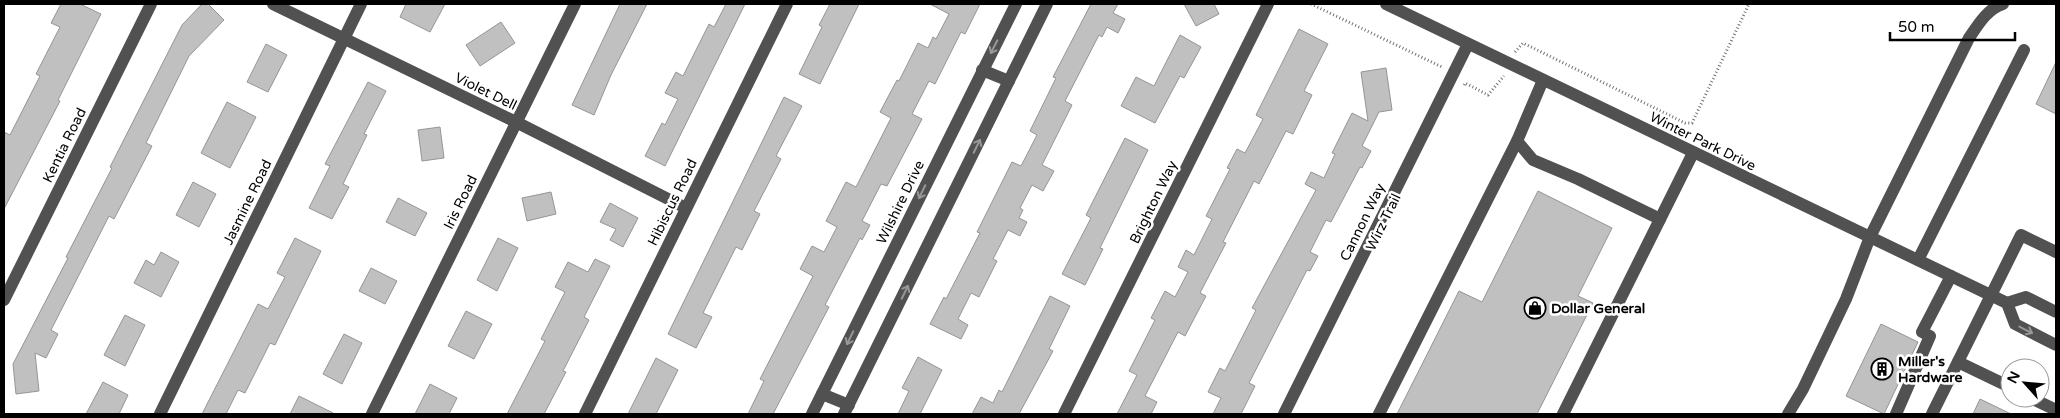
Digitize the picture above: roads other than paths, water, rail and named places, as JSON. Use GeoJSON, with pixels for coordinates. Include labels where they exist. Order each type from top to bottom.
{"type":"FeatureCollection","features":[{"type":"Feature","properties":{"kind":"street","name":"Kentia Road"},"geometry":{"type":"LineString","coordinates":[[4,300],[151,4]]}},
{"type":"Feature","properties":{"kind":"street","name":"Violet Dell"},"geometry":{"type":"LineString","coordinates":[[272,4],[516,122],[686,208]]}},
{"type":"Feature","properties":{"kind":"street","name":"Jasmine Road"},"geometry":{"type":"LineString","coordinates":[[160,414],[361,4]]}},
{"type":"Feature","properties":{"kind":"street","name":"Iris Road"},"geometry":{"type":"LineString","coordinates":[[372,414],[574,4]]}},
{"type":"Feature","properties":{"kind":"street","name":"Hibiscus Road"},"geometry":{"type":"LineString","coordinates":[[585,414],[787,4]]}},
{"type":"Feature","properties":{"kind":"street","name":"Wilshire Drive"},"geometry":{"type":"LineString","coordinates":[[812,414],[1016,4]]}},
{"type":"Feature","properties":{"kind":"street"},"geometry":{"type":"LineString","coordinates":[[822,394],[846,410],[1047,4]]}},
{"type":"Feature","properties":{"kind":"street","name":"Brighton Way"},"geometry":{"type":"LineString","coordinates":[[1064,414],[1268,4]]}},
{"type":"Feature","properties":{"kind":"street","name":"Winter Park Drive"},"geometry":{"type":"LineString","coordinates":[[1386,4],[2007,303]]}},
{"type":"Feature","properties":{"kind":"street"},"geometry":{"type":"LineString","coordinates":[[1788,414],[1803,390],[1846,299],[1870,237],[1970,38],[1980,20],[1998,5],[2003,4]]}},
{"type":"Feature","properties":{"kind":"street","name":"Cannon Way"},"geometry":{"type":"LineString","coordinates":[[1284,414],[1468,44]]}},
{"type":"Feature","properties":{"kind":"street"},"geometry":{"type":"LineString","coordinates":[[1918,260],[2024,50]]}},
{"type":"Feature","properties":{"kind":"street"},"geometry":{"type":"LineString","coordinates":[[982,70],[1009,81]]}},
{"type":"Feature","properties":{"kind":"street"},"geometry":{"type":"LineString","coordinates":[[1379,414],[1517,141],[1543,80]]}},
{"type":"Feature","properties":{"kind":"street"},"geometry":{"type":"LineString","coordinates":[[1517,141],[1533,160],[1578,179],[1660,219]]}},
{"type":"Feature","properties":{"kind":"street"},"geometry":{"type":"LineString","coordinates":[[1563,414],[1693,153]]}},
{"type":"Feature","properties":{"kind":"street"},"geometry":{"type":"LineString","coordinates":[[1932,414],[1993,296],[2021,235],[2056,252]]}},
{"type":"Feature","properties":{"kind":"street"},"geometry":{"type":"LineString","coordinates":[[1896,414],[1930,336],[1922,332],[1951,276]]}},
{"type":"Feature","properties":{"kind":"street"},"geometry":{"type":"LineString","coordinates":[[2056,312],[2026,298],[2007,303],[2015,324],[2056,345]]}},
{"type":"Feature","properties":{"kind":"street"},"geometry":{"type":"LineString","coordinates":[[1958,362],[2000,383]]}},
{"type":"Feature","properties":{"kind":"place","name":"Dollar General"},"geometry":{"type":"Point","coordinates":[1535,308]}},
{"type":"Feature","properties":{"kind":"place","name":"Miller's Hardware"},"geometry":{"type":"Point","coordinates":[1882,369]}}]}
